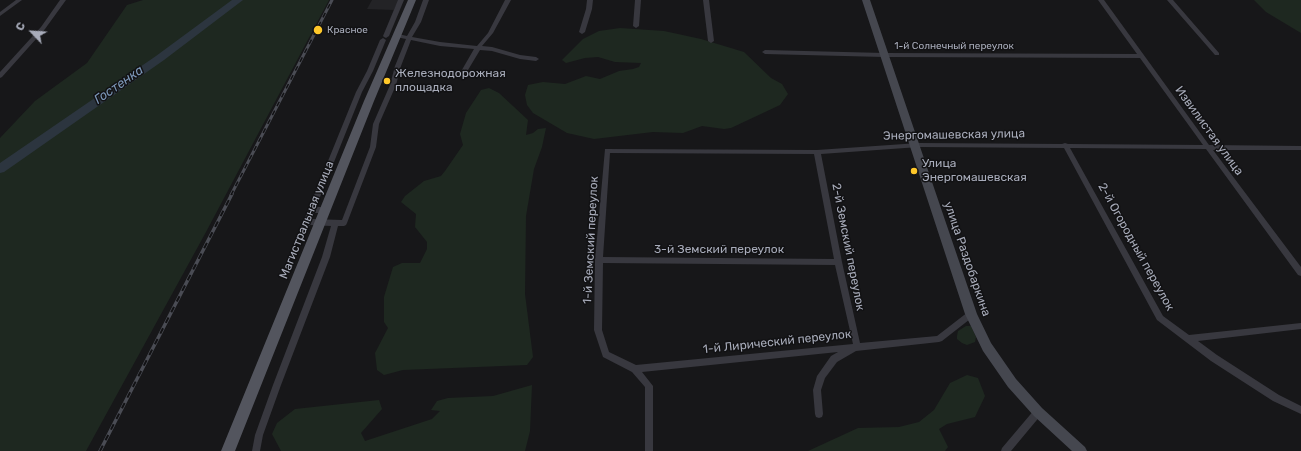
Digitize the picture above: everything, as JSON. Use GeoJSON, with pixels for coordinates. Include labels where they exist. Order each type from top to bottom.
{"type":"FeatureCollection","features":[{"type":"Feature","properties":{"kind":"main road","name":"Магистральная улица"},"geometry":{"type":"LineString","coordinates":[[228,451],[366,108],[398,36],[412,0]]}},
{"type":"Feature","properties":{"kind":"street"},"geometry":{"type":"LineString","coordinates":[[0,14],[19,0]]}},
{"type":"Feature","properties":{"kind":"street"},"geometry":{"type":"LineString","coordinates":[[0,76],[43,28],[63,0]]}},
{"type":"Feature","properties":{"kind":"street"},"geometry":{"type":"LineString","coordinates":[[304,230],[359,92],[370,71],[401,0]]}},
{"type":"Feature","properties":{"kind":"street"},"geometry":{"type":"LineString","coordinates":[[308,222],[344,223],[373,147],[376,124],[393,85],[398,66],[409,38],[418,22],[426,0]]}},
{"type":"Feature","properties":{"kind":"street"},"geometry":{"type":"LineString","coordinates":[[462,75],[490,33],[508,0]]}},
{"type":"Feature","properties":{"kind":"street"},"geometry":{"type":"LineString","coordinates":[[582,32],[589,9],[590,0]]}},
{"type":"Feature","properties":{"kind":"street"},"geometry":{"type":"LineString","coordinates":[[636,26],[638,0]]}},
{"type":"Feature","properties":{"kind":"street"},"geometry":{"type":"LineString","coordinates":[[706,0],[711,41]]}},
{"type":"Feature","properties":{"kind":"street","name":"улица Раздобаркина"},"geometry":{"type":"LineString","coordinates":[[866,0],[971,314],[987,347],[1012,383],[1038,412],[1081,451]]}},
{"type":"Feature","properties":{"kind":"street","name":"Извилистая улица"},"geometry":{"type":"LineString","coordinates":[[1102,0],[1207,147],[1301,273]]}},
{"type":"Feature","properties":{"kind":"street"},"geometry":{"type":"LineString","coordinates":[[1170,0],[1217,54]]}},
{"type":"Feature","properties":{"kind":"street"},"geometry":{"type":"LineString","coordinates":[[398,36],[440,44],[480,47],[520,57],[536,59]]}},
{"type":"Feature","properties":{"kind":"street","name":"1-й Солнечный переулок"},"geometry":{"type":"LineString","coordinates":[[765,52],[884,55],[1142,56]]}},
{"type":"Feature","properties":{"kind":"street","name":"Энергомашевская улица"},"geometry":{"type":"LineString","coordinates":[[607,151],[818,152],[915,145],[1301,148]]}},
{"type":"Feature","properties":{"kind":"street","name":"2-й Огородный переулок"},"geometry":{"type":"LineString","coordinates":[[1065,145],[1160,318],[1214,358],[1276,398],[1301,410]]}},
{"type":"Feature","properties":{"kind":"street","name":"1-й Земский переулок"},"geometry":{"type":"LineString","coordinates":[[607,151],[600,260],[598,330],[606,354],[635,369]]}},
{"type":"Feature","properties":{"kind":"street","name":"2-й Земский переулок"},"geometry":{"type":"LineString","coordinates":[[818,152],[838,262],[857,346]]}},
{"type":"Feature","properties":{"kind":"street"},"geometry":{"type":"LineString","coordinates":[[312,210],[326,210]]}},
{"type":"Feature","properties":{"kind":"street"},"geometry":{"type":"LineString","coordinates":[[256,451],[259,435],[274,392],[326,257],[335,222]]}},
{"type":"Feature","properties":{"kind":"street","name":"3-й Земский переулок"},"geometry":{"type":"LineString","coordinates":[[600,260],[838,262]]}},
{"type":"Feature","properties":{"kind":"street","name":"1-й Лирический переулок"},"geometry":{"type":"LineString","coordinates":[[635,369],[939,339],[971,314]]}},
{"type":"Feature","properties":{"kind":"street"},"geometry":{"type":"LineString","coordinates":[[1187,339],[1301,326]]}},
{"type":"Feature","properties":{"kind":"street"},"geometry":{"type":"LineString","coordinates":[[818,414],[817,390],[821,376],[834,359],[857,346]]}},
{"type":"Feature","properties":{"kind":"street"},"geometry":{"type":"LineString","coordinates":[[635,369],[649,386],[648,451]]}},
{"type":"Feature","properties":{"kind":"street"},"geometry":{"type":"LineString","coordinates":[[1005,451],[1038,412]]}},
{"type":"Feature","properties":{"kind":"shaded area"},"geometry":{"type":"Polygon","coordinates":[[[143,0],[329,0],[206,232],[86,451],[0,451],[0,138],[35,101],[87,63],[127,5],[143,0]]]}},
{"type":"Feature","properties":{"kind":"shaded area"},"geometry":{"type":"Polygon","coordinates":[[[372,0],[399,0],[394,10],[367,9],[372,0]]]}},
{"type":"Feature","properties":{"kind":"shaded area"},"geometry":{"type":"Polygon","coordinates":[[[1254,0],[1301,0],[1301,33],[1266,12],[1254,0]]]}},
{"type":"Feature","properties":{"kind":"shaded area"},"geometry":{"type":"Polygon","coordinates":[[[620,28],[664,31],[701,39],[744,52],[771,78],[782,84],[788,94],[780,105],[731,128],[724,129],[702,126],[683,133],[653,132],[594,139],[567,133],[533,113],[527,105],[525,95],[528,85],[543,82],[565,84],[586,76],[600,79],[619,71],[639,67],[641,63],[615,62],[598,57],[585,58],[566,63],[562,60],[583,39],[599,31],[620,28]]]}},
{"type":"Feature","properties":{"kind":"shaded area"},"geometry":{"type":"Polygon","coordinates":[[[489,88],[499,93],[528,120],[526,135],[533,133],[538,129],[546,128],[542,147],[534,169],[526,216],[525,294],[533,357],[527,365],[403,370],[384,375],[377,370],[375,353],[388,328],[384,322],[384,297],[393,267],[402,263],[420,263],[427,249],[427,242],[415,227],[416,214],[401,202],[405,196],[424,181],[441,176],[445,171],[463,145],[460,134],[466,113],[481,90],[489,88]]]}},
{"type":"Feature","properties":{"kind":"shaded area"},"geometry":{"type":"Polygon","coordinates":[[[966,326],[971,326],[976,337],[975,342],[967,345],[957,339],[958,331],[966,326]]]}},
{"type":"Feature","properties":{"kind":"shaded area"},"geometry":{"type":"Polygon","coordinates":[[[967,375],[978,378],[985,396],[975,417],[947,424],[939,429],[948,447],[945,451],[808,451],[858,428],[899,427],[919,422],[934,410],[950,383],[967,375]]]}},
{"type":"Feature","properties":{"kind":"shaded area"},"geometry":{"type":"Polygon","coordinates":[[[532,385],[530,431],[525,451],[281,451],[272,434],[277,423],[295,409],[379,400],[382,409],[361,433],[365,441],[432,419],[440,411],[431,410],[437,401],[448,398],[493,396],[532,385]]]}},
{"type":"Feature","properties":{"kind":"waterway","name":"Гостенка"},"geometry":{"type":"LineString","coordinates":[[0,169],[160,58],[238,0]]}},
{"type":"Feature","properties":{"kind":"railway"},"geometry":{"type":"LineString","coordinates":[[231,195],[332,0]]}},
{"type":"Feature","properties":{"kind":"railway"},"geometry":{"type":"LineString","coordinates":[[100,451],[232,194]]}},
{"type":"Feature","properties":{"kind":"place","name":"Красное"},"geometry":{"type":"Point","coordinates":[318,30]}},
{"type":"Feature","properties":{"kind":"place","name":"Железнодорожная площадка"},"geometry":{"type":"Point","coordinates":[387,81]}},
{"type":"Feature","properties":{"kind":"place","name":"Улица Энергомашевская"},"geometry":{"type":"Point","coordinates":[914,171]}}]}
